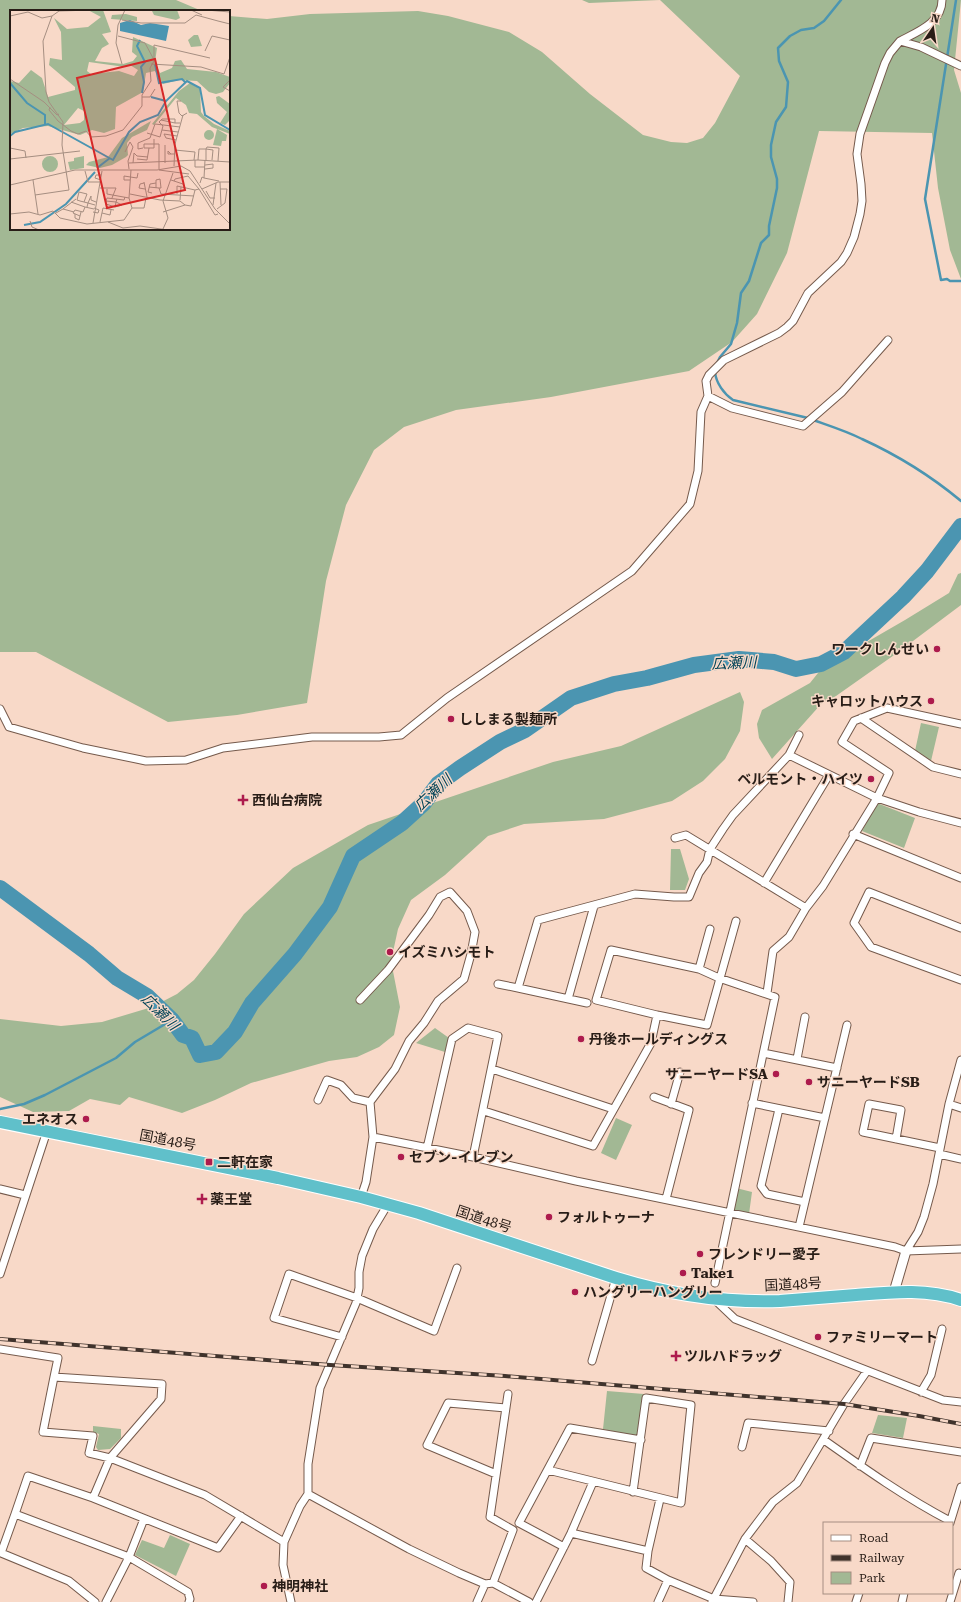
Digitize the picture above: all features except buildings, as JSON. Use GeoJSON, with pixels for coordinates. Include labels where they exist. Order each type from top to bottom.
{"type":"FeatureCollection","features":[{"type":"Feature","properties":{"kind":"highway","name":"国道48号"},"geometry":{"type":"LineString","coordinates":[[0,1122],[278,1178],[361,1197],[388,1204],[647,1288],[689,1296],[715,1300],[780,1301],[894,1292],[916,1292],[938,1294],[961,1300]]}},
{"type":"Feature","properties":{"kind":"street"},"geometry":{"type":"LineString","coordinates":[[0,709],[9,727],[84,748],[146,761],[186,760],[223,748],[312,737],[379,737],[401,735],[447,698],[632,571],[690,504],[698,470],[701,412],[708,396],[706,381],[713,370],[733,355],[779,333],[787,327],[793,321],[808,293],[841,262],[847,253],[854,237],[862,201],[857,154],[860,134],[885,63],[890,53],[900,41],[933,23],[940,12],[942,0]]}},
{"type":"Feature","properties":{"kind":"street"},"geometry":{"type":"LineString","coordinates":[[900,41],[944,57],[961,66]]}},
{"type":"Feature","properties":{"kind":"street"},"geometry":{"type":"LineString","coordinates":[[708,396],[732,408],[803,426],[842,392],[888,340]]}},
{"type":"Feature","properties":{"kind":"street"},"geometry":{"type":"LineString","coordinates":[[767,994],[773,951],[789,937],[806,908],[824,886],[877,798],[889,774],[842,742],[854,721],[887,708],[961,724]]}},
{"type":"Feature","properties":{"kind":"street"},"geometry":{"type":"LineString","coordinates":[[861,718],[934,767],[961,774]]}},
{"type":"Feature","properties":{"kind":"street"},"geometry":{"type":"LineString","coordinates":[[518,988],[538,920],[635,894],[689,897],[699,873],[707,862],[710,849],[733,815],[789,755],[799,735]]}},
{"type":"Feature","properties":{"kind":"street"},"geometry":{"type":"LineString","coordinates":[[789,755],[877,798],[919,812],[961,823]]}},
{"type":"Feature","properties":{"kind":"street"},"geometry":{"type":"LineString","coordinates":[[764,883],[829,775]]}},
{"type":"Feature","properties":{"kind":"street"},"geometry":{"type":"LineString","coordinates":[[854,834],[961,878]]}},
{"type":"Feature","properties":{"kind":"street"},"geometry":{"type":"LineString","coordinates":[[675,838],[686,835],[806,908]]}},
{"type":"Feature","properties":{"kind":"street"},"geometry":{"type":"LineString","coordinates":[[360,1000],[388,970],[429,915],[440,896],[450,892],[467,911],[475,932],[471,954],[464,978],[438,1001],[424,1023],[409,1041],[394,1069],[370,1102],[373,1137],[366,1182],[361,1197]]}},
{"type":"Feature","properties":{"kind":"street"},"geometry":{"type":"LineString","coordinates":[[961,928],[869,892],[854,923],[872,947],[961,980]]}},
{"type":"Feature","properties":{"kind":"street"},"geometry":{"type":"LineString","coordinates":[[568,999],[594,906]]}},
{"type":"Feature","properties":{"kind":"street"},"geometry":{"type":"LineString","coordinates":[[715,1282],[775,997],[719,978],[699,969],[611,950],[596,1000],[657,1015],[707,1025],[719,978],[736,921]]}},
{"type":"Feature","properties":{"kind":"street"},"geometry":{"type":"LineString","coordinates":[[699,969],[710,929]]}},
{"type":"Feature","properties":{"kind":"street"},"geometry":{"type":"LineString","coordinates":[[498,984],[587,1003]]}},
{"type":"Feature","properties":{"kind":"street"},"geometry":{"type":"LineString","coordinates":[[484,1110],[593,1146],[651,1043],[657,1015]]}},
{"type":"Feature","properties":{"kind":"street"},"geometry":{"type":"LineString","coordinates":[[797,1059],[805,1017]]}},
{"type":"Feature","properties":{"kind":"street"},"geometry":{"type":"LineString","coordinates":[[799,1227],[847,1025]]}},
{"type":"Feature","properties":{"kind":"street"},"geometry":{"type":"LineString","coordinates":[[427,1148],[452,1039],[468,1028],[498,1036],[484,1110],[473,1157]]}},
{"type":"Feature","properties":{"kind":"street"},"geometry":{"type":"LineString","coordinates":[[768,1054],[837,1068]]}},
{"type":"Feature","properties":{"kind":"street"},"geometry":{"type":"LineString","coordinates":[[894,1292],[906,1251],[918,1232],[924,1217],[949,1104],[961,1060]]}},
{"type":"Feature","properties":{"kind":"street"},"geometry":{"type":"LineString","coordinates":[[492,1069],[613,1109]]}},
{"type":"Feature","properties":{"kind":"street"},"geometry":{"type":"LineString","coordinates":[[672,1104],[680,1072]]}},
{"type":"Feature","properties":{"kind":"street"},"geometry":{"type":"LineString","coordinates":[[318,1100],[327,1080],[342,1085],[352,1098],[370,1102]]}},
{"type":"Feature","properties":{"kind":"street"},"geometry":{"type":"LineString","coordinates":[[654,1097],[689,1110],[666,1199]]}},
{"type":"Feature","properties":{"kind":"street"},"geometry":{"type":"LineString","coordinates":[[752,1103],[825,1118]]}},
{"type":"Feature","properties":{"kind":"street"},"geometry":{"type":"LineString","coordinates":[[896,1139],[901,1110],[869,1104],[863,1132],[896,1139],[961,1159]]}},
{"type":"Feature","properties":{"kind":"street"},"geometry":{"type":"LineString","coordinates":[[949,1104],[961,1108]]}},
{"type":"Feature","properties":{"kind":"street"},"geometry":{"type":"LineString","coordinates":[[779,1109],[761,1186],[767,1194],[805,1202]]}},
{"type":"Feature","properties":{"kind":"street"},"geometry":{"type":"LineString","coordinates":[[0,1274],[2,1257],[47,1131]]}},
{"type":"Feature","properties":{"kind":"street"},"geometry":{"type":"LineString","coordinates":[[373,1137],[895,1247],[906,1251],[961,1249]]}},
{"type":"Feature","properties":{"kind":"street"},"geometry":{"type":"LineString","coordinates":[[0,1189],[25,1195]]}},
{"type":"Feature","properties":{"kind":"street"},"geometry":{"type":"LineString","coordinates":[[291,1602],[283,1565],[284,1542],[300,1506],[308,1494],[308,1464],[320,1388],[357,1298],[362,1256],[373,1229],[388,1204]]}},
{"type":"Feature","properties":{"kind":"street"},"geometry":{"type":"LineString","coordinates":[[342,1337],[274,1318],[289,1274],[357,1298],[434,1331],[457,1268]]}},
{"type":"Feature","properties":{"kind":"street"},"geometry":{"type":"LineString","coordinates":[[592,1361],[616,1278]]}},
{"type":"Feature","properties":{"kind":"street"},"geometry":{"type":"LineString","coordinates":[[715,1300],[736,1320],[921,1392],[943,1400],[961,1402]]}},
{"type":"Feature","properties":{"kind":"street"},"geometry":{"type":"LineString","coordinates":[[921,1392],[931,1375],[942,1329]]}},
{"type":"Feature","properties":{"kind":"street"},"geometry":{"type":"LineString","coordinates":[[0,1349],[58,1358],[43,1432],[93,1436],[90,1453],[110,1458],[205,1495],[284,1542]]}},
{"type":"Feature","properties":{"kind":"street"},"geometry":{"type":"LineString","coordinates":[[713,1600],[745,1539],[773,1502],[797,1483],[824,1440],[844,1404],[867,1371]]}},
{"type":"Feature","properties":{"kind":"street"},"geometry":{"type":"LineString","coordinates":[[54,1377],[162,1384],[161,1399],[110,1458],[93,1498]]}},
{"type":"Feature","properties":{"kind":"street"},"geometry":{"type":"LineString","coordinates":[[493,1583],[513,1530],[490,1517],[508,1394]]}},
{"type":"Feature","properties":{"kind":"street"},"geometry":{"type":"LineString","coordinates":[[548,1470],[660,1499],[681,1503],[691,1405],[646,1398],[633,1492]]}},
{"type":"Feature","properties":{"kind":"street"},"geometry":{"type":"LineString","coordinates":[[496,1474],[427,1445],[448,1403],[506,1408]]}},
{"type":"Feature","properties":{"kind":"street"},"geometry":{"type":"LineString","coordinates":[[742,1447],[748,1422],[829,1431]]}},
{"type":"Feature","properties":{"kind":"street"},"geometry":{"type":"LineString","coordinates":[[564,1547],[519,1523],[570,1428],[641,1440]]}},
{"type":"Feature","properties":{"kind":"street"},"geometry":{"type":"LineString","coordinates":[[860,1466],[872,1438],[961,1452]]}},
{"type":"Feature","properties":{"kind":"street"},"geometry":{"type":"LineString","coordinates":[[824,1440],[860,1466],[922,1506],[950,1522],[961,1487]]}},
{"type":"Feature","properties":{"kind":"street"},"geometry":{"type":"LineString","coordinates":[[95,1602],[69,1581],[1,1553],[28,1476],[93,1498],[218,1548],[241,1516]]}},
{"type":"Feature","properties":{"kind":"street"},"geometry":{"type":"LineString","coordinates":[[536,1602],[564,1547],[593,1482]]}},
{"type":"Feature","properties":{"kind":"street"},"geometry":{"type":"LineString","coordinates":[[308,1494],[409,1549],[485,1584],[493,1583],[529,1602]]}},
{"type":"Feature","properties":{"kind":"street"},"geometry":{"type":"LineString","coordinates":[[660,1499],[648,1551],[646,1568],[668,1580],[713,1600],[753,1602]]}},
{"type":"Feature","properties":{"kind":"street"},"geometry":{"type":"LineString","coordinates":[[15,1514],[130,1557],[188,1592],[190,1599],[189,1602]]}},
{"type":"Feature","properties":{"kind":"street"},"geometry":{"type":"LineString","coordinates":[[106,1602],[130,1557],[144,1519]]}},
{"type":"Feature","properties":{"kind":"street"},"geometry":{"type":"LineString","coordinates":[[571,1532],[648,1551]]}},
{"type":"Feature","properties":{"kind":"street"},"geometry":{"type":"LineString","coordinates":[[745,1539],[771,1561],[790,1582],[788,1602]]}},
{"type":"Feature","properties":{"kind":"street"},"geometry":{"type":"LineString","coordinates":[[953,1594],[960,1574]]}},
{"type":"Feature","properties":{"kind":"street"},"geometry":{"type":"LineString","coordinates":[[658,1602],[668,1580]]}},
{"type":"Feature","properties":{"kind":"street"},"geometry":{"type":"LineString","coordinates":[[477,1602],[485,1584]]}},
{"type":"Feature","properties":{"kind":"green space"},"geometry":{"type":"Polygon","coordinates":[[[0,0],[176,0],[200,10],[10,10],[10,230],[230,230],[230,16],[267,19],[310,14],[418,11],[448,16],[509,32],[542,52],[590,94],[643,135],[671,142],[687,143],[703,138],[715,123],[740,76],[660,0],[961,0],[954,70],[961,93],[961,279],[950,250],[938,188],[932,133],[819,131],[787,253],[757,314],[732,342],[689,371],[551,397],[456,410],[404,427],[374,450],[346,505],[326,581],[307,703],[237,715],[168,722],[36,652],[0,652],[0,0]]]}},
{"type":"Feature","properties":{"kind":"green space"},"geometry":{"type":"Polygon","coordinates":[[[582,0],[660,0],[589,3],[582,0]]]}},
{"type":"Feature","properties":{"kind":"green space"},"geometry":{"type":"Polygon","coordinates":[[[961,573],[961,605],[897,653],[836,696],[822,703],[772,759],[759,738],[757,724],[762,710],[810,683],[822,668],[949,593],[958,574],[961,573]]]}},
{"type":"Feature","properties":{"kind":"green space"},"geometry":{"type":"Polygon","coordinates":[[[740,692],[744,702],[740,731],[725,759],[703,781],[672,801],[604,819],[524,824],[488,836],[445,875],[411,900],[398,929],[391,961],[400,1007],[394,1035],[379,1047],[357,1057],[329,1061],[251,1083],[215,1100],[182,1113],[129,1097],[120,1105],[90,1099],[69,1111],[33,1112],[0,1097],[0,1019],[61,1026],[102,1022],[152,1007],[177,994],[194,980],[244,914],[293,868],[368,825],[553,762],[621,746],[740,692]]]}},
{"type":"Feature","properties":{"kind":"green space"},"geometry":{"type":"Polygon","coordinates":[[[921,723],[939,727],[931,761],[915,751],[921,723]]]}},
{"type":"Feature","properties":{"kind":"green space"},"geometry":{"type":"Polygon","coordinates":[[[877,803],[915,818],[904,848],[862,831],[877,803]]]}},
{"type":"Feature","properties":{"kind":"green space"},"geometry":{"type":"Polygon","coordinates":[[[671,849],[680,849],[689,879],[685,890],[670,890],[671,849]]]}},
{"type":"Feature","properties":{"kind":"green space"},"geometry":{"type":"Polygon","coordinates":[[[435,1028],[449,1038],[445,1052],[416,1043],[435,1028]]]}},
{"type":"Feature","properties":{"kind":"green space"},"geometry":{"type":"Polygon","coordinates":[[[616,1118],[632,1125],[616,1160],[601,1153],[616,1118]]]}},
{"type":"Feature","properties":{"kind":"green space"},"geometry":{"type":"Polygon","coordinates":[[[736,1188],[752,1192],[749,1214],[732,1210],[736,1188]]]}},
{"type":"Feature","properties":{"kind":"green space"},"geometry":{"type":"Polygon","coordinates":[[[607,1391],[644,1394],[639,1434],[635,1436],[603,1429],[607,1391]]]}},
{"type":"Feature","properties":{"kind":"green space"},"geometry":{"type":"Polygon","coordinates":[[[878,1415],[907,1418],[903,1438],[872,1433],[878,1415]]]}},
{"type":"Feature","properties":{"kind":"green space"},"geometry":{"type":"Polygon","coordinates":[[[93,1426],[121,1429],[121,1438],[110,1449],[98,1450],[96,1447],[99,1434],[93,1432],[93,1426]]]}},
{"type":"Feature","properties":{"kind":"green space"},"geometry":{"type":"Polygon","coordinates":[[[170,1535],[190,1544],[176,1576],[135,1555],[142,1540],[164,1548],[170,1535]]]}},
{"type":"Feature","properties":{"kind":"waterway"},"geometry":{"type":"LineString","coordinates":[[716,365],[720,357],[731,344],[737,323],[741,293],[749,281],[761,243],[769,235],[769,226],[777,188],[777,179],[771,157],[771,145],[776,122],[786,107],[788,82],[779,61],[778,48],[790,36],[801,30],[814,28],[824,21],[841,0]]}},
{"type":"Feature","properties":{"kind":"waterway"},"geometry":{"type":"LineString","coordinates":[[956,0],[925,199],[941,280],[947,279],[950,281],[961,281]]}},
{"type":"Feature","properties":{"kind":"waterway"},"geometry":{"type":"LineString","coordinates":[[715,372],[721,388],[733,400],[808,418]]}},
{"type":"Feature","properties":{"kind":"waterway"},"geometry":{"type":"LineString","coordinates":[[813,420],[850,434],[888,452],[926,475],[961,501]]}},
{"type":"Feature","properties":{"kind":"waterway","name":"広瀬川"},"geometry":{"type":"LineString","coordinates":[[0,888],[89,954],[117,978],[147,996],[172,1020],[183,1035],[192,1038],[200,1055],[216,1052],[235,1032],[252,1003],[295,954],[330,907],[353,856],[402,823],[424,803],[438,784],[460,768],[500,742],[525,730],[571,698],[614,684],[647,678],[694,665],[739,659],[774,662],[796,669],[821,664],[844,652],[903,597],[927,571],[961,526]]}},
{"type":"Feature","properties":{"kind":"waterway"},"geometry":{"type":"LineString","coordinates":[[0,1109],[24,1104],[45,1095],[116,1058],[135,1042],[172,1020]]}},
{"type":"Feature","properties":{"kind":"railway"},"geometry":{"type":"LineString","coordinates":[[0,1339],[330,1365],[505,1376],[844,1404],[961,1424]]}},
{"type":"Feature","properties":{"kind":"place","name":"ワークしんせい"},"geometry":{"type":"Point","coordinates":[937,649]}},
{"type":"Feature","properties":{"kind":"place","name":"キャロットハウス"},"geometry":{"type":"Point","coordinates":[931,701]}},
{"type":"Feature","properties":{"kind":"place","name":"ししまる製麺所"},"geometry":{"type":"Point","coordinates":[451,719]}},
{"type":"Feature","properties":{"kind":"place","name":"ベルモント・ハイツ"},"geometry":{"type":"Point","coordinates":[871,779]}},
{"type":"Feature","properties":{"kind":"place","name":"西仙台病院"},"geometry":{"type":"Point","coordinates":[243,800]}},
{"type":"Feature","properties":{"kind":"place","name":"イズミハシモト"},"geometry":{"type":"Point","coordinates":[390,952]}},
{"type":"Feature","properties":{"kind":"place","name":"丹後ホールディングス"},"geometry":{"type":"Point","coordinates":[581,1039]}},
{"type":"Feature","properties":{"kind":"place","name":"サニーヤードSA"},"geometry":{"type":"Point","coordinates":[776,1074]}},
{"type":"Feature","properties":{"kind":"place","name":"サニーヤードSB"},"geometry":{"type":"Point","coordinates":[809,1082]}},
{"type":"Feature","properties":{"kind":"place","name":"エネオス"},"geometry":{"type":"Point","coordinates":[86,1119]}},
{"type":"Feature","properties":{"kind":"place","name":"セブン-イレブン"},"geometry":{"type":"Point","coordinates":[401,1157]}},
{"type":"Feature","properties":{"kind":"place","name":"二軒在家"},"geometry":{"type":"Point","coordinates":[209,1162]}},
{"type":"Feature","properties":{"kind":"place","name":"薬王堂"},"geometry":{"type":"Point","coordinates":[202,1199]}},
{"type":"Feature","properties":{"kind":"place","name":"フォルトゥーナ"},"geometry":{"type":"Point","coordinates":[549,1217]}},
{"type":"Feature","properties":{"kind":"place","name":"フレンドリー愛子"},"geometry":{"type":"Point","coordinates":[700,1254]}},
{"type":"Feature","properties":{"kind":"place","name":"Take1"},"geometry":{"type":"Point","coordinates":[683,1273]}},
{"type":"Feature","properties":{"kind":"place","name":"ハングリーハングリー"},"geometry":{"type":"Point","coordinates":[575,1292]}},
{"type":"Feature","properties":{"kind":"place","name":"ファミリーマート"},"geometry":{"type":"Point","coordinates":[818,1337]}},
{"type":"Feature","properties":{"kind":"place","name":"ツルハドラッグ"},"geometry":{"type":"Point","coordinates":[676,1356]}},
{"type":"Feature","properties":{"kind":"place","name":"神明神社"},"geometry":{"type":"Point","coordinates":[264,1586]}}]}
